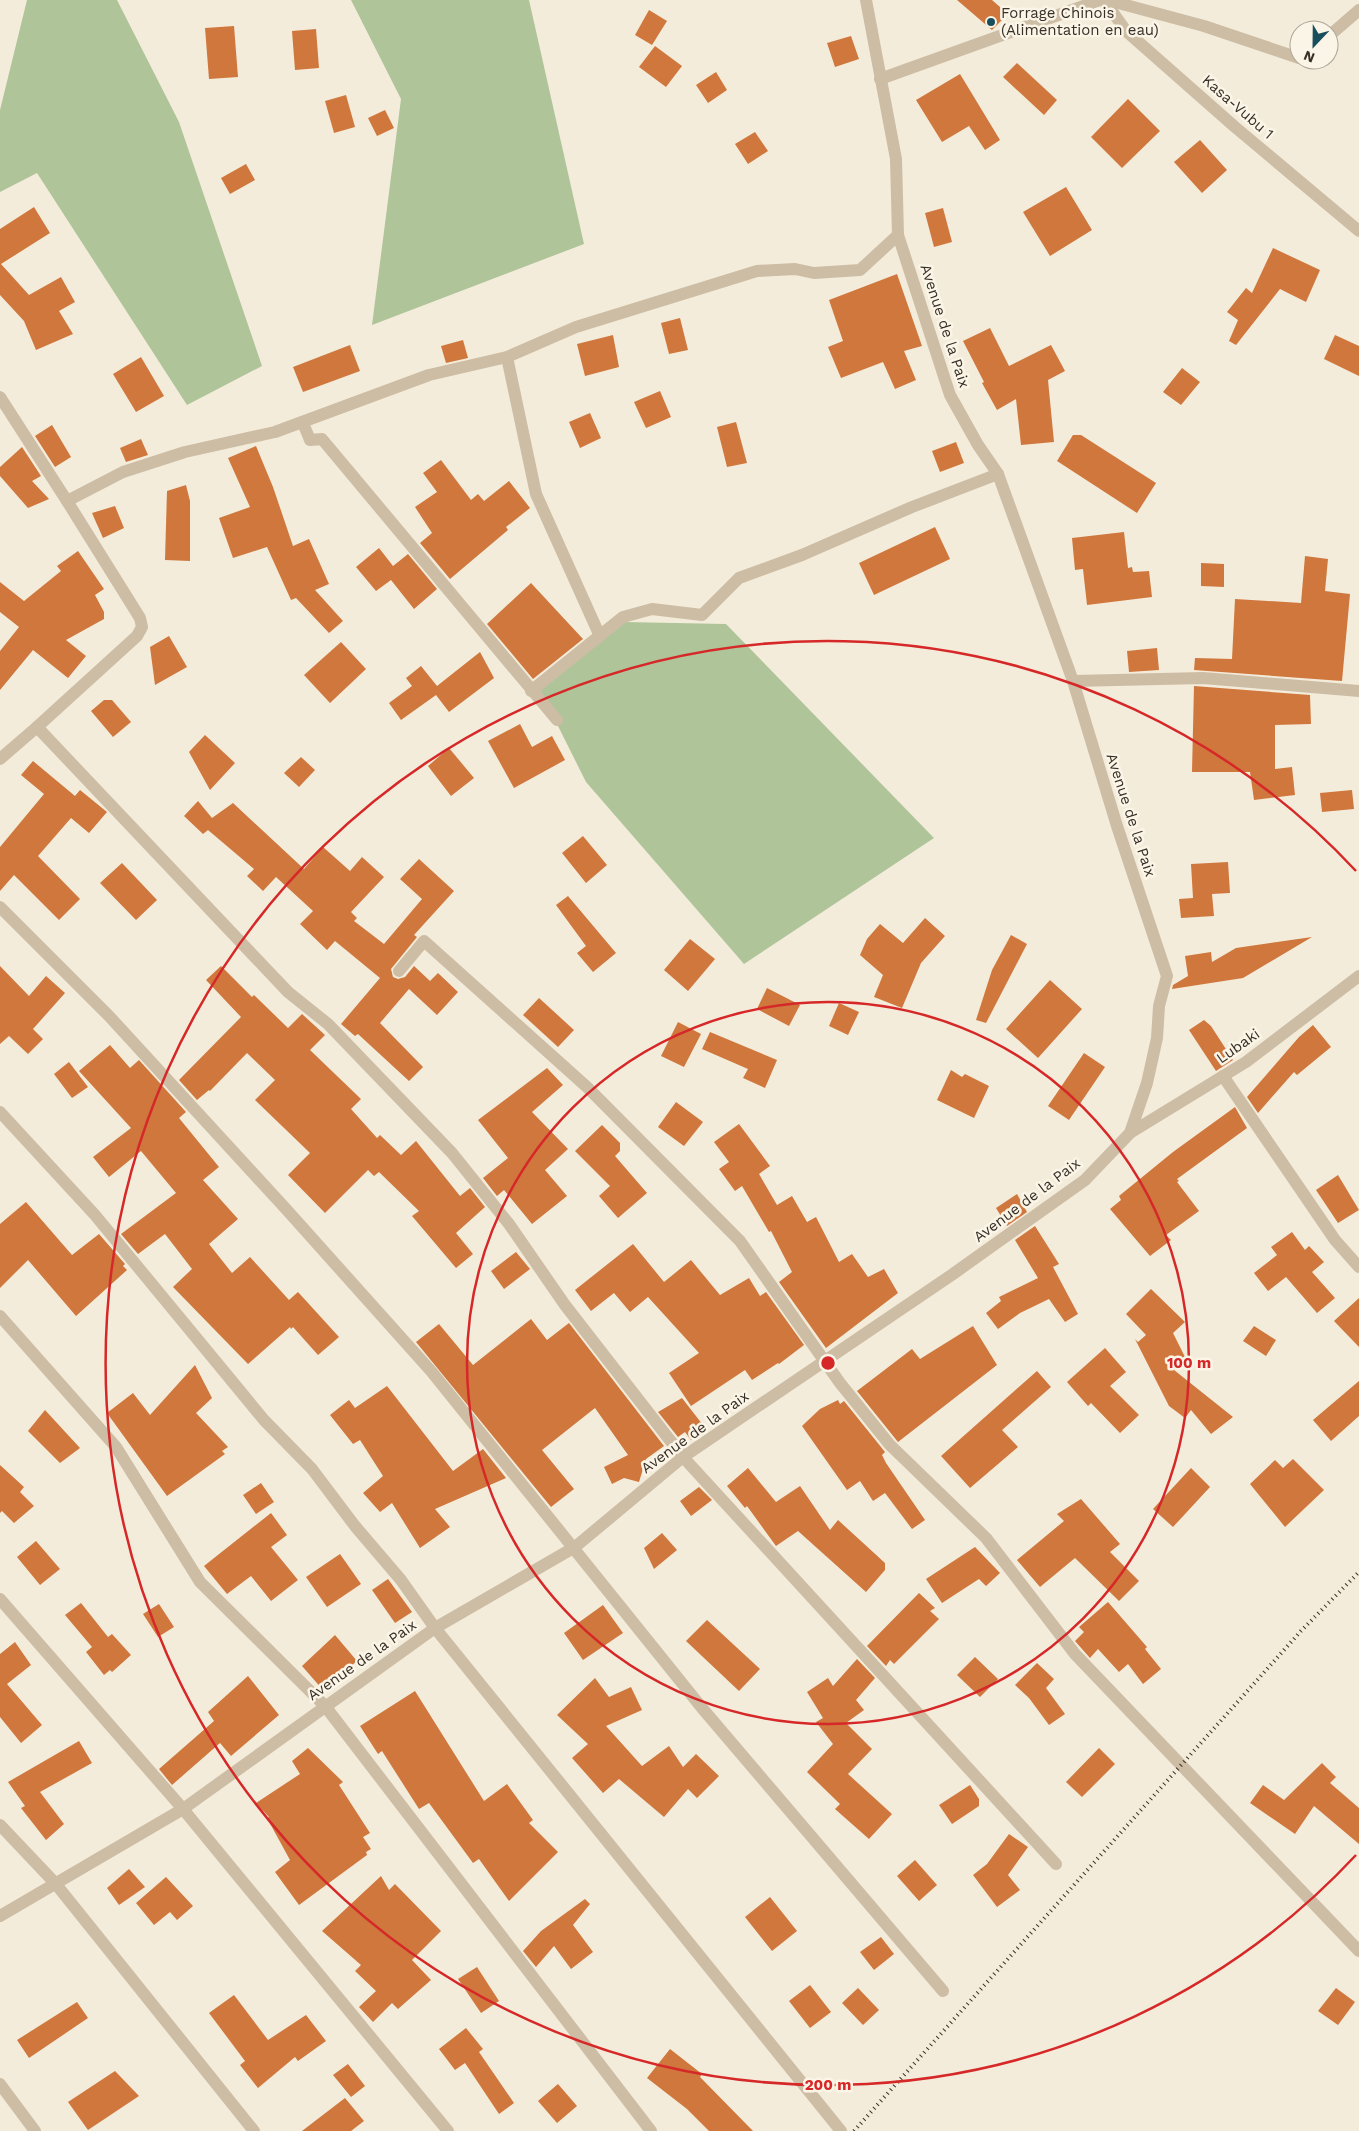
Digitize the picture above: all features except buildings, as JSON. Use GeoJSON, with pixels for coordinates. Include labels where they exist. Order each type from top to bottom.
{"type":"FeatureCollection","features":[{"type":"Feature","properties":{"kind":"street","name":"Avenue de la Paix"},"geometry":{"type":"LineString","coordinates":[[0,1916],[183,1808],[435,1628],[575,1547],[683,1457],[953,1274],[1085,1180],[1130,1133],[1147,1083],[1157,1038],[1159,1006],[1167,976],[1120,835],[1073,681],[998,474],[978,445],[950,395],[898,235],[896,159],[866,0]]}},
{"type":"Feature","properties":{"kind":"street"},"geometry":{"type":"LineString","coordinates":[[880,79],[1104,0],[1204,26],[1289,55]]}},
{"type":"Feature","properties":{"kind":"street","name":"Kasa-Vubu 1"},"geometry":{"type":"LineString","coordinates":[[1104,0],[1126,31],[1235,127],[1359,231]]}},
{"type":"Feature","properties":{"kind":"street"},"geometry":{"type":"LineString","coordinates":[[1339,27],[1359,10]]}},
{"type":"Feature","properties":{"kind":"street"},"geometry":{"type":"LineString","coordinates":[[67,501],[124,472],[185,452],[275,432],[429,375],[507,357],[576,326],[756,271],[795,269],[814,273],[860,270],[898,235]]}},
{"type":"Feature","properties":{"kind":"street"},"geometry":{"type":"LineString","coordinates":[[507,357],[536,494],[599,634]]}},
{"type":"Feature","properties":{"kind":"street"},"geometry":{"type":"LineString","coordinates":[[0,397],[140,618],[142,626],[137,636],[0,759]]}},
{"type":"Feature","properties":{"kind":"street"},"geometry":{"type":"LineString","coordinates":[[303,423],[310,440],[322,439],[530,691],[557,720]]}},
{"type":"Feature","properties":{"kind":"street"},"geometry":{"type":"LineString","coordinates":[[530,691],[599,634],[623,617],[652,609],[702,615],[739,578],[802,555],[912,507],[998,474]]}},
{"type":"Feature","properties":{"kind":"street"},"geometry":{"type":"LineString","coordinates":[[1073,681],[1203,678],[1359,691]]}},
{"type":"Feature","properties":{"kind":"street"},"geometry":{"type":"LineString","coordinates":[[37,727],[288,992],[328,1024],[452,1154],[509,1224],[565,1305],[683,1457],[1056,1864]]}},
{"type":"Feature","properties":{"kind":"street"},"geometry":{"type":"LineString","coordinates":[[0,907],[109,1016],[300,1224],[431,1371],[575,1547],[702,1708],[943,1991]]}},
{"type":"Feature","properties":{"kind":"street"},"geometry":{"type":"LineString","coordinates":[[399,971],[424,942],[588,1088],[740,1241],[825,1361],[890,1445],[986,1538],[1075,1654],[1359,1951]]}},
{"type":"Feature","properties":{"kind":"street","name":"Lubaki"},"geometry":{"type":"LineString","coordinates":[[1130,1133],[1223,1076],[1359,976]]}},
{"type":"Feature","properties":{"kind":"street"},"geometry":{"type":"LineString","coordinates":[[1223,1076],[1335,1240],[1359,1267]]}},
{"type":"Feature","properties":{"kind":"street"},"geometry":{"type":"LineString","coordinates":[[0,1112],[95,1215],[264,1420],[312,1469],[355,1526],[402,1580],[435,1628],[841,2131]]}},
{"type":"Feature","properties":{"kind":"street"},"geometry":{"type":"LineString","coordinates":[[0,1316],[116,1447],[200,1582],[325,1706],[651,2131]]}},
{"type":"Feature","properties":{"kind":"street"},"geometry":{"type":"LineString","coordinates":[[0,1599],[183,1808],[448,2131]]}},
{"type":"Feature","properties":{"kind":"street"},"geometry":{"type":"LineString","coordinates":[[0,1825],[55,1883],[254,2131]]}},
{"type":"Feature","properties":{"kind":"street"},"geometry":{"type":"LineString","coordinates":[[0,2084],[35,2131]]}},
{"type":"Feature","properties":{"kind":"green space"},"geometry":{"type":"Polygon","coordinates":[[[27,0],[117,0],[179,122],[262,366],[187,405],[37,173],[0,192],[0,110],[27,0]]]}},
{"type":"Feature","properties":{"kind":"green space"},"geometry":{"type":"Polygon","coordinates":[[[351,0],[529,0],[584,244],[372,325],[401,99],[351,0]]]}},
{"type":"Feature","properties":{"kind":"green space"},"geometry":{"type":"Polygon","coordinates":[[[624,622],[726,624],[934,838],[744,964],[586,782],[539,688],[624,622]]]}},
{"type":"Feature","properties":{"kind":"railway"},"geometry":{"type":"LineString","coordinates":[[854,2131],[1301,1631],[1359,1572]]}},
{"type":"Feature","properties":{"kind":"place","name":"Forrage Chinois (Alimentation en eau)"},"geometry":{"type":"Point","coordinates":[991,22]}}]}
